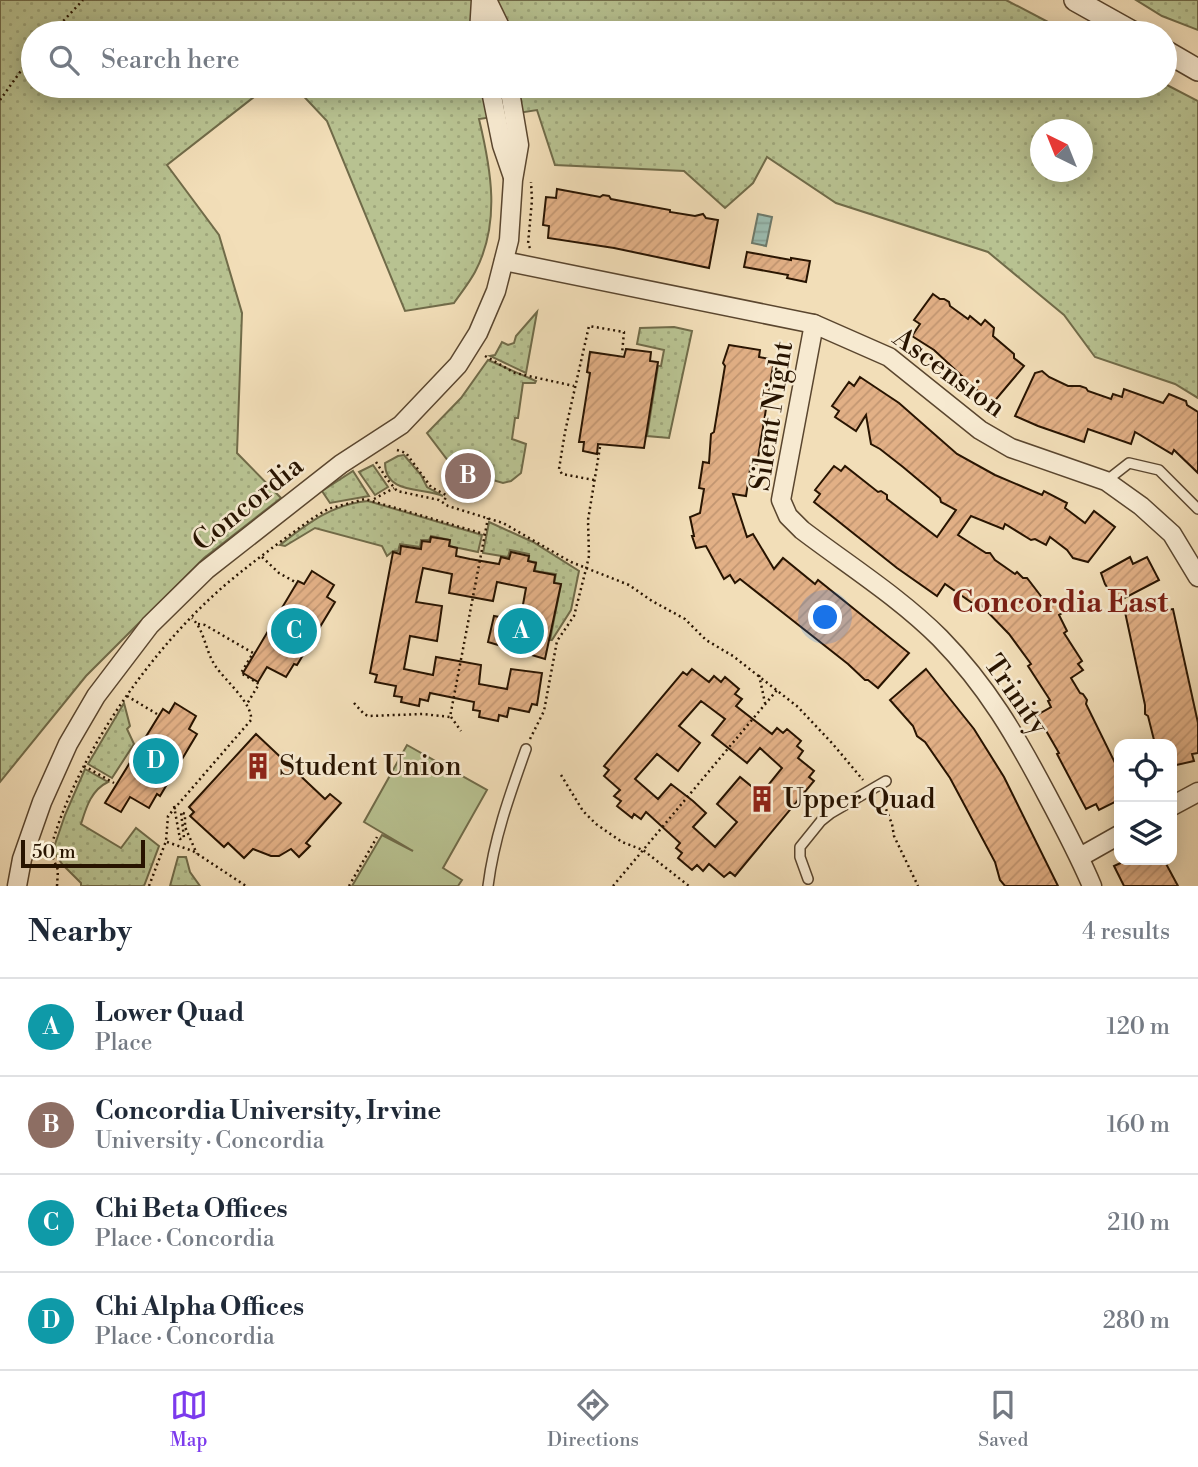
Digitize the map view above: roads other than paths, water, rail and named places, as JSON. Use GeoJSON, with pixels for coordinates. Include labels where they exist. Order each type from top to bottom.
{"type":"FeatureCollection","features":[{"type":"Feature","properties":{"kind":"street"},"geometry":{"type":"LineString","coordinates":[[480,21],[481,0]]}},
{"type":"Feature","properties":{"kind":"street"},"geometry":{"type":"LineString","coordinates":[[487,0],[497,21]]}},
{"type":"Feature","properties":{"kind":"street"},"geometry":{"type":"LineString","coordinates":[[1075,0],[1113,21]]}},
{"type":"Feature","properties":{"kind":"street"},"geometry":{"type":"LineString","coordinates":[[1177,58],[1198,70]]}},
{"type":"Feature","properties":{"kind":"street","name":"Concordia"},"geometry":{"type":"LineString","coordinates":[[492,98],[502,145],[513,180]]}},
{"type":"Feature","properties":{"kind":"street","name":"Concordia"},"geometry":{"type":"LineString","coordinates":[[17,886],[22,859],[42,802],[68,744],[96,696],[144,634],[206,570],[341,464],[401,425],[458,365],[478,332],[496,291],[509,240],[513,180],[519,145],[511,98]]}},
{"type":"Feature","properties":{"kind":"street","name":"Ascension"},"geometry":{"type":"LineString","coordinates":[[504,261],[814,324],[890,357],[979,430],[1012,448],[1106,481],[1141,506],[1172,534],[1198,577]]}},
{"type":"Feature","properties":{"kind":"street","name":"Silent Night"},"geometry":{"type":"LineString","coordinates":[[788,516],[781,500],[814,324]]}},
{"type":"Feature","properties":{"kind":"street","name":"Trinity"},"geometry":{"type":"LineString","coordinates":[[788,516],[802,530],[906,608],[939,638],[981,684],[1015,734],[1080,857],[1091,886]]}},
{"type":"Feature","properties":{"kind":"street"},"geometry":{"type":"LineString","coordinates":[[1177,803],[1198,792]]}},
{"type":"Feature","properties":{"kind":"street"},"geometry":{"type":"LineString","coordinates":[[1080,857],[1114,838]]}},
{"type":"Feature","properties":{"kind":"lane"},"geometry":{"type":"LineString","coordinates":[[1106,481],[1129,463],[1159,470],[1198,509]]}},
{"type":"Feature","properties":{"kind":"lane"},"geometry":{"type":"LineString","coordinates":[[488,886],[500,824],[526,749]]}},
{"type":"Feature","properties":{"kind":"lane"},"geometry":{"type":"LineString","coordinates":[[808,879],[800,857],[800,847],[831,813],[886,781]]}},
{"type":"Feature","properties":{"kind":"water"},"geometry":{"type":"Polygon","coordinates":[[[758,214],[772,217],[766,246],[752,243],[758,214]]]}},
{"type":"Feature","properties":{"kind":"place","name":"Concordia University, Irvine"},"geometry":{"type":"Point","coordinates":[468,476]}},
{"type":"Feature","properties":{"kind":"place","name":"Chi Beta Offices"},"geometry":{"type":"Point","coordinates":[294,631]}},
{"type":"Feature","properties":{"kind":"place","name":"Lower Quad"},"geometry":{"type":"Point","coordinates":[521,631]}},
{"type":"Feature","properties":{"kind":"place","name":"Chi Alpha Offices"},"geometry":{"type":"Point","coordinates":[156,761]}},
{"type":"Feature","properties":{"kind":"place","name":"Student Union"},"geometry":{"type":"Point","coordinates":[258,766]}},
{"type":"Feature","properties":{"kind":"place","name":"Upper Quad"},"geometry":{"type":"Point","coordinates":[762,799]}},
{"type":"Feature","properties":{"kind":"district","name":"Concordia East"},"geometry":{"type":"Point","coordinates":[1060,603]}}]}
